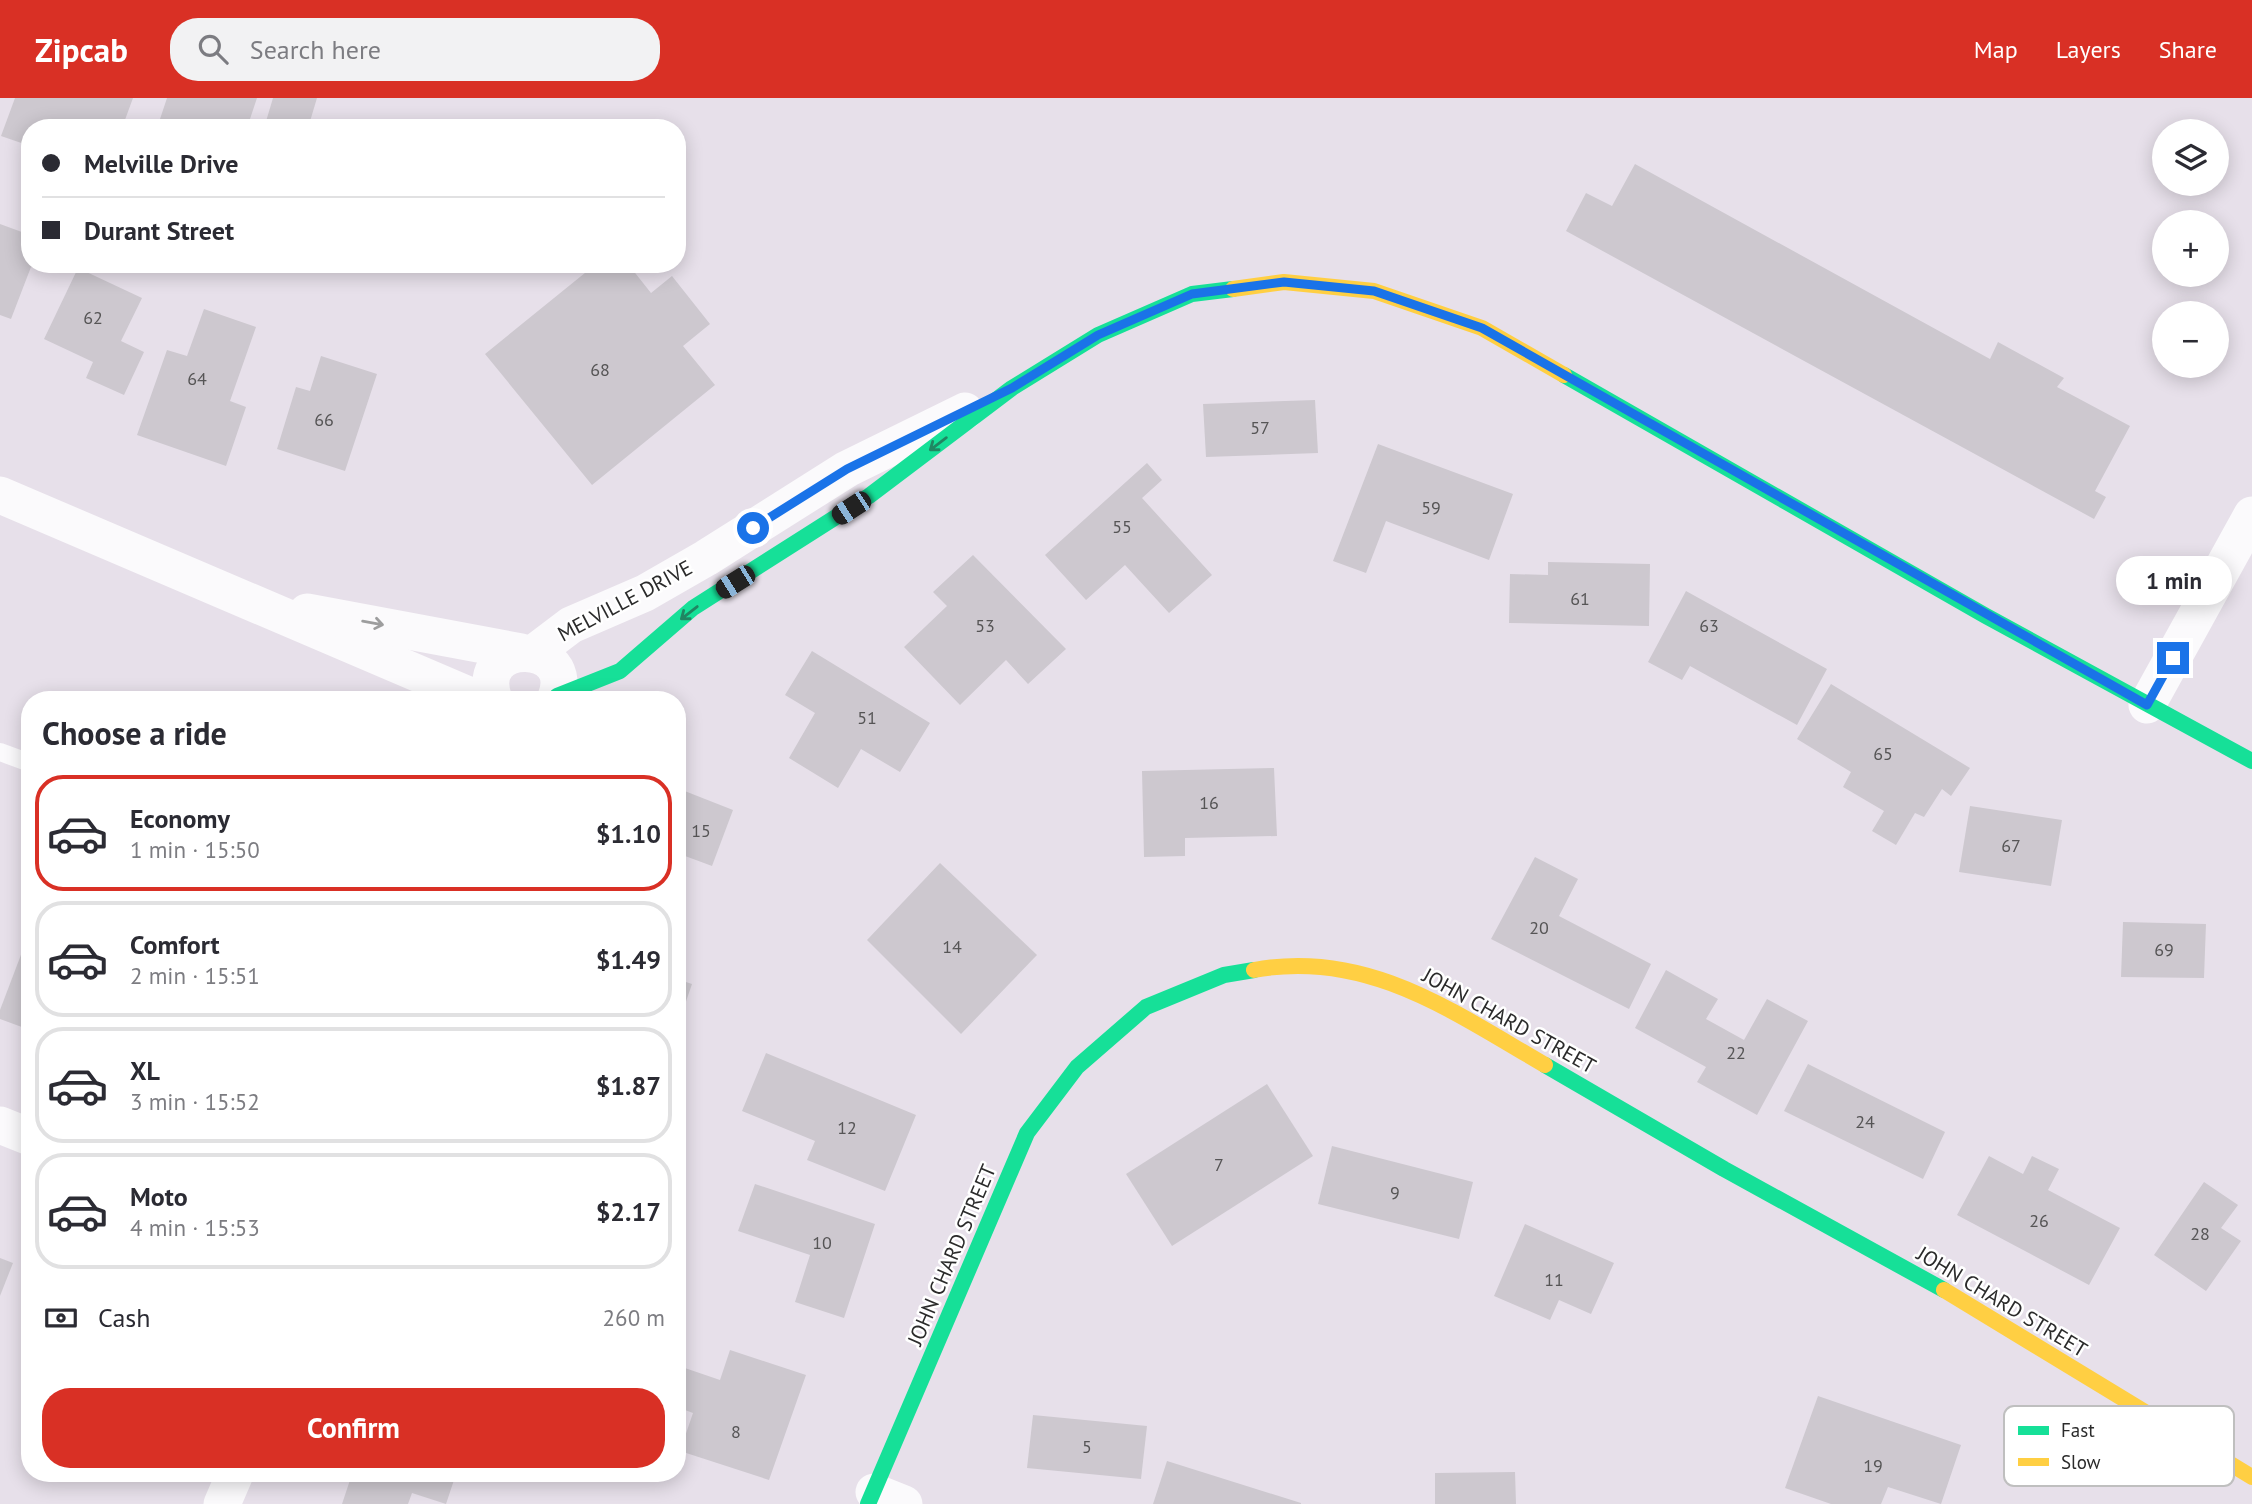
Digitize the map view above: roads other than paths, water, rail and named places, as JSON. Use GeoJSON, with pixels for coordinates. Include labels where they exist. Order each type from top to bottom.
{"type":"FeatureCollection","features":[{"type":"Feature","properties":{"kind":"street","name":"MELVILLE DRIVE"},"geometry":{"type":"LineString","coordinates":[[573,691],[620,671],[694,608],[869,496],[1012,388],[1098,335],[1192,294],[1284,282],[1374,291],[1482,328],[2147,705],[2252,761]]}},
{"type":"Feature","properties":{"kind":"street","name":"MELVILLE DRIVE"},"geometry":{"type":"LineString","coordinates":[[492,691],[493,674],[508,656],[527,653],[570,625],[645,593],[847,469],[1012,388]]}},
{"type":"Feature","properties":{"kind":"street"},"geometry":{"type":"LineString","coordinates":[[0,495],[460,691]]}},
{"type":"Feature","properties":{"kind":"street"},"geometry":{"type":"LineString","coordinates":[[2147,705],[2252,515]]}},
{"type":"Feature","properties":{"kind":"street"},"geometry":{"type":"LineString","coordinates":[[257,605],[413,629],[527,653],[552,665],[557,676],[556,691]]}},
{"type":"Feature","properties":{"kind":"street","name":"JOHN CHARD STREET"},"geometry":{"type":"LineString","coordinates":[[882,1500],[1027,1133],[1077,1066],[1146,1007],[1224,975],[1284,964],[1351,969],[1426,995],[1724,1169],[1973,1306],[2136,1406]]}},
{"type":"Feature","properties":{"kind":"street"},"geometry":{"type":"LineString","coordinates":[[0,1125],[21,1133]]}},
{"type":"Feature","properties":{"kind":"street","name":"JOHN CHARD STREET"},"geometry":{"type":"LineString","coordinates":[[2234,1466],[2252,1477]]}},
{"type":"Feature","properties":{"kind":"street"},"geometry":{"type":"LineString","coordinates":[[222,1504],[231,1482]]}},
{"type":"Feature","properties":{"kind":"lane"},"geometry":{"type":"LineString","coordinates":[[0,752],[21,760]]}}]}
